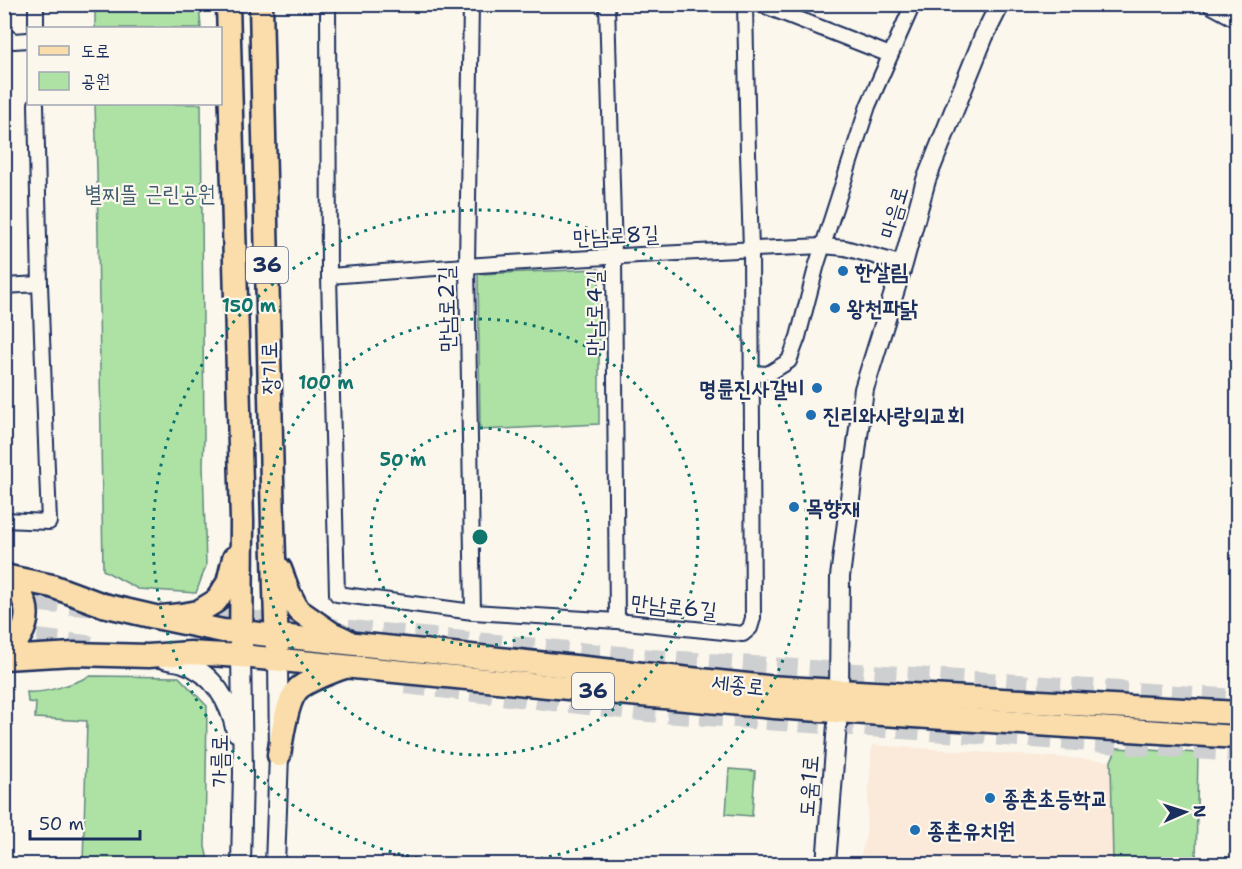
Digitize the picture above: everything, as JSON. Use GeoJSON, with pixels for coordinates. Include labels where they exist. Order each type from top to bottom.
{"type":"FeatureCollection","features":[{"type":"Feature","properties":{"kind":"main road","name":"장기로"},"geometry":{"type":"LineString","coordinates":[[228,4],[242,521],[241,656]]}},
{"type":"Feature","properties":{"kind":"main road","name":"장기로"},"geometry":{"type":"LineString","coordinates":[[261,4],[278,660]]}},
{"type":"Feature","properties":{"kind":"main road"},"geometry":{"type":"LineString","coordinates":[[155,617],[198,612],[216,602],[228,583],[242,521]]}},
{"type":"Feature","properties":{"kind":"main road","name":"36"},"geometry":{"type":"LineString","coordinates":[[273,526],[280,568],[298,610],[331,633],[353,644]]}},
{"type":"Feature","properties":{"kind":"main road"},"geometry":{"type":"LineString","coordinates":[[4,656],[12,650],[26,627],[27,607],[18,587],[6,576]]}},
{"type":"Feature","properties":{"kind":"main road","name":"세종로"},"geometry":{"type":"LineString","coordinates":[[6,576],[52,586],[103,605],[224,631],[745,685],[838,702],[1238,737]]}},
{"type":"Feature","properties":{"kind":"main road","name":"세종로"},"geometry":{"type":"LineString","coordinates":[[4,656],[190,654],[241,656],[619,693],[1238,714]]}},
{"type":"Feature","properties":{"kind":"main road"},"geometry":{"type":"LineString","coordinates":[[279,755],[290,704],[298,689],[348,666]]}},
{"type":"Feature","properties":{"kind":"street"},"geometry":{"type":"LineString","coordinates":[[36,4],[36,27]]}},
{"type":"Feature","properties":{"kind":"street"},"geometry":{"type":"LineString","coordinates":[[328,4],[329,276]]}},
{"type":"Feature","properties":{"kind":"street","name":"만남로2길"},"geometry":{"type":"LineString","coordinates":[[471,4],[466,265],[473,612]]}},
{"type":"Feature","properties":{"kind":"street","name":"만남로4길"},"geometry":{"type":"LineString","coordinates":[[607,4],[614,256],[616,621]]}},
{"type":"Feature","properties":{"kind":"street","name":"만남로6길"},"geometry":{"type":"LineString","coordinates":[[329,276],[337,594],[473,612],[616,621],[744,634],[750,628],[753,618],[752,249],[746,4]]}},
{"type":"Feature","properties":{"kind":"street"},"geometry":{"type":"LineString","coordinates":[[760,4],[890,55]]}},
{"type":"Feature","properties":{"kind":"street"},"geometry":{"type":"LineString","coordinates":[[751,373],[768,375],[789,361],[868,106],[913,4]]}},
{"type":"Feature","properties":{"kind":"street","name":"마음로"},"geometry":{"type":"LineString","coordinates":[[838,702],[840,577],[864,389],[903,264],[926,180],[984,36],[1000,4]]}},
{"type":"Feature","properties":{"kind":"street"},"geometry":{"type":"LineString","coordinates":[[1212,4],[1238,18]]}},
{"type":"Feature","properties":{"kind":"street"},"geometry":{"type":"LineString","coordinates":[[4,35],[14,40],[27,40]]}},
{"type":"Feature","properties":{"kind":"street"},"geometry":{"type":"LineString","coordinates":[[4,520],[49,522],[36,105]]}},
{"type":"Feature","properties":{"kind":"street","name":"만남로8길"},"geometry":{"type":"LineString","coordinates":[[329,276],[614,256],[823,246],[845,248],[903,264]]}},
{"type":"Feature","properties":{"kind":"street"},"geometry":{"type":"LineString","coordinates":[[4,286],[40,284]]}},
{"type":"Feature","properties":{"kind":"street"},"geometry":{"type":"LineString","coordinates":[[148,656],[184,663],[213,681],[224,697],[234,720],[243,773]]}},
{"type":"Feature","properties":{"kind":"street","name":"가름로"},"geometry":{"type":"LineString","coordinates":[[241,656],[243,773],[241,864]]}},
{"type":"Feature","properties":{"kind":"street"},"geometry":{"type":"LineString","coordinates":[[275,864],[279,755],[278,660]]}},
{"type":"Feature","properties":{"kind":"street","name":"도움1로"},"geometry":{"type":"LineString","coordinates":[[826,864],[838,702]]}},
{"type":"Feature","properties":{"kind":"shaded area","name":"종촌초등학교"},"geometry":{"type":"Polygon","coordinates":[[[872,745],[1111,761],[1113,864],[859,864],[866,834],[872,745]]]}},
{"type":"Feature","properties":{"kind":"green space"},"geometry":{"type":"Polygon","coordinates":[[[95,5],[199,5],[201,27],[95,27],[95,5]]]}},
{"type":"Feature","properties":{"kind":"green space","name":"별찌뜰 근린공원"},"geometry":{"type":"Polygon","coordinates":[[[95,105],[201,105],[203,465],[206,566],[196,593],[138,589],[103,570],[95,105]]]}},
{"type":"Feature","properties":{"kind":"green space"},"geometry":{"type":"Polygon","coordinates":[[[599,269],[599,424],[480,430],[478,274],[599,269]]]}},
{"type":"Feature","properties":{"kind":"green space"},"geometry":{"type":"Polygon","coordinates":[[[91,676],[179,677],[207,706],[205,847],[209,864],[83,864],[87,721],[35,718],[36,703],[28,702],[27,692],[51,690],[91,676]]]}},
{"type":"Feature","properties":{"kind":"green space"},"geometry":{"type":"Polygon","coordinates":[[[1117,748],[1198,753],[1196,864],[1113,864],[1111,761],[1117,748]]]}},
{"type":"Feature","properties":{"kind":"green space"},"geometry":{"type":"Polygon","coordinates":[[[729,769],[755,771],[752,816],[726,814],[729,769]]]}},
{"type":"Feature","properties":{"kind":"tunnel"},"geometry":{"type":"LineString","coordinates":[[4,598],[97,606]]}},
{"type":"Feature","properties":{"kind":"tunnel"},"geometry":{"type":"LineString","coordinates":[[184,615],[652,660],[1238,700]]}},
{"type":"Feature","properties":{"kind":"tunnel"},"geometry":{"type":"LineString","coordinates":[[4,636],[95,647]]}},
{"type":"Feature","properties":{"kind":"tunnel"},"geometry":{"type":"LineString","coordinates":[[405,683],[649,711],[1238,751]]}},
{"type":"Feature","properties":{"kind":"place","name":"한살림"},"geometry":{"type":"Point","coordinates":[843,271]}},
{"type":"Feature","properties":{"kind":"place","name":"왕천파닭"},"geometry":{"type":"Point","coordinates":[835,308]}},
{"type":"Feature","properties":{"kind":"place","name":"명륜진사갈비"},"geometry":{"type":"Point","coordinates":[817,388]}},
{"type":"Feature","properties":{"kind":"place","name":"진리와사랑의교회"},"geometry":{"type":"Point","coordinates":[811,415]}},
{"type":"Feature","properties":{"kind":"place","name":"목향재"},"geometry":{"type":"Point","coordinates":[794,507]}},
{"type":"Feature","properties":{"kind":"place","name":"종촌초등학교"},"geometry":{"type":"Point","coordinates":[990,798]}},
{"type":"Feature","properties":{"kind":"place","name":"종촌유치원"},"geometry":{"type":"Point","coordinates":[915,830]}}]}
